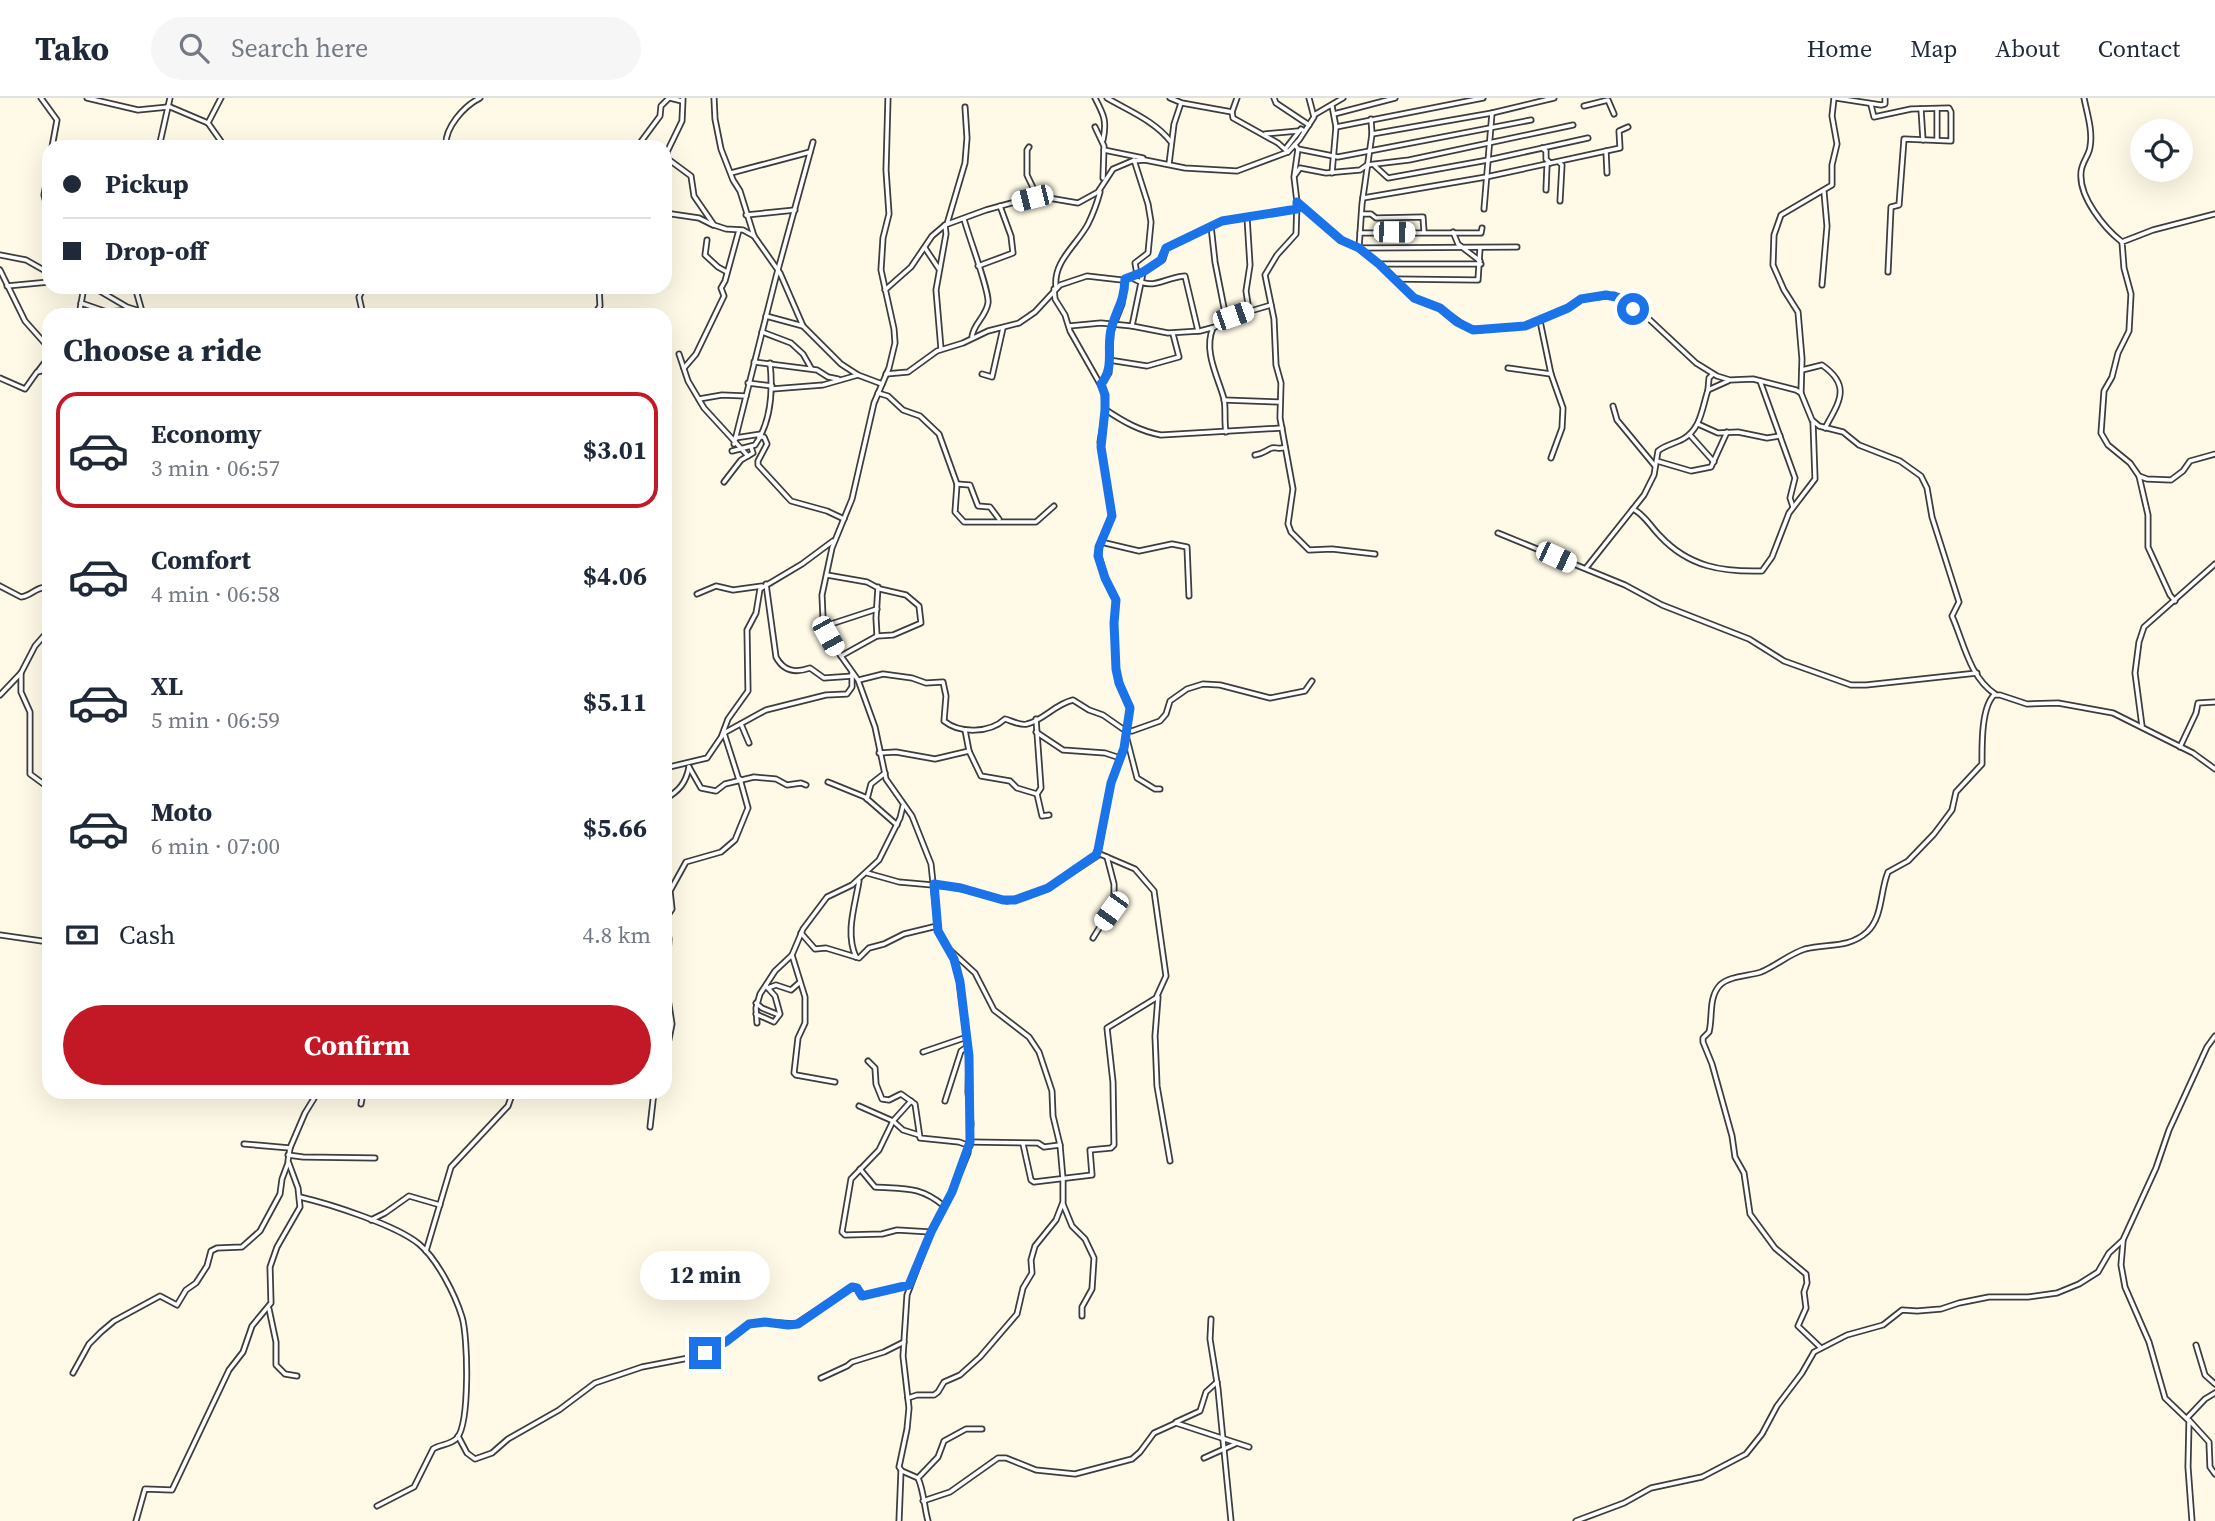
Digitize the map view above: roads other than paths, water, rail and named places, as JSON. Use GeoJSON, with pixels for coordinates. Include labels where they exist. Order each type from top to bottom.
{"type":"FeatureCollection","features":[{"type":"Feature","properties":{"kind":"street"},"geometry":{"type":"LineString","coordinates":[[41,98],[57,120],[53,140]]}},
{"type":"Feature","properties":{"kind":"street"},"geometry":{"type":"LineString","coordinates":[[87,98],[138,110],[168,102],[208,123],[220,140]]}},
{"type":"Feature","properties":{"kind":"street"},"geometry":{"type":"LineString","coordinates":[[208,123],[221,98]]}},
{"type":"Feature","properties":{"kind":"street"},"geometry":{"type":"LineString","coordinates":[[445,140],[449,130],[469,104],[480,98]]}},
{"type":"Feature","properties":{"kind":"street"},"geometry":{"type":"LineString","coordinates":[[641,140],[660,116],[661,106],[670,98],[683,100],[681,125],[672,142]]}},
{"type":"Feature","properties":{"kind":"street"},"geometry":{"type":"LineString","coordinates":[[888,98],[886,170],[889,214],[883,242],[881,272],[895,332],[894,349],[878,393],[855,489],[834,539],[822,597],[825,626],[858,680],[875,727],[879,753],[891,788],[916,824],[931,864],[937,926],[958,972],[968,1046],[970,1144],[952,1192],[931,1232],[909,1285],[904,1342],[909,1418],[899,1461],[899,1521]]}},
{"type":"Feature","properties":{"kind":"street"},"geometry":{"type":"LineString","coordinates":[[867,873],[900,881],[961,888],[1003,900],[1015,900],[1048,888],[1096,855],[1099,848],[1111,783],[1126,737],[1130,704],[1119,683],[1115,661],[1114,623],[1117,602],[1100,565],[1098,551],[1112,516],[1100,442],[1105,395],[1055,299],[1055,275],[1088,225],[1104,180],[1103,142],[1106,126],[1095,98]]}},
{"type":"Feature","properties":{"kind":"street"},"geometry":{"type":"LineString","coordinates":[[1107,98],[1147,121],[1164,133],[1171,142]]}},
{"type":"Feature","properties":{"kind":"street"},"geometry":{"type":"LineString","coordinates":[[1170,98],[1181,103],[1232,112]]}},
{"type":"Feature","properties":{"kind":"street"},"geometry":{"type":"LineString","coordinates":[[1237,98],[1232,112],[1234,120],[1287,150],[1297,147],[1333,157],[1531,120]]}},
{"type":"Feature","properties":{"kind":"street"},"geometry":{"type":"LineString","coordinates":[[1274,98],[1276,103],[1309,125]]}},
{"type":"Feature","properties":{"kind":"street"},"geometry":{"type":"LineString","coordinates":[[1309,98],[1314,115]]}},
{"type":"Feature","properties":{"kind":"street"},"geometry":{"type":"LineString","coordinates":[[1343,98],[1314,115],[1304,131],[1297,147],[1294,177],[1297,202],[1294,238],[1265,272],[1274,319],[1276,365],[1281,380],[1282,428],[1293,489],[1287,516],[1291,533],[1310,550],[1332,548],[1375,554]]}},
{"type":"Feature","properties":{"kind":"street"},"geometry":{"type":"LineString","coordinates":[[1334,114],[1395,98]]}},
{"type":"Feature","properties":{"kind":"street"},"geometry":{"type":"LineString","coordinates":[[1336,127],[1483,98]]}},
{"type":"Feature","properties":{"kind":"street"},"geometry":{"type":"LineString","coordinates":[[1372,134],[1492,113],[1554,98]]}},
{"type":"Feature","properties":{"kind":"street"},"geometry":{"type":"LineString","coordinates":[[1633,509],[1644,515],[1666,542],[1703,565],[1724,571],[1761,572],[1772,557],[1793,507],[1815,479],[1812,420],[1801,393],[1798,312],[1773,265],[1774,235],[1781,215],[1824,192],[1833,183],[1832,165],[1837,144],[1832,116],[1835,98],[1884,105],[1885,98]]}},
{"type":"Feature","properties":{"kind":"street"},"geometry":{"type":"LineString","coordinates":[[2084,98],[2091,138],[2081,173],[2084,194],[2108,228],[2122,242],[2124,268],[2131,294],[2129,331],[2104,391],[2101,433],[2108,445],[2130,463],[2138,476],[2148,515],[2148,547],[2175,601]]}},
{"type":"Feature","properties":{"kind":"street"},"geometry":{"type":"LineString","coordinates":[[713,99],[715,122],[730,173],[740,191],[754,236],[778,270],[803,326],[830,355],[858,375],[882,384]]}},
{"type":"Feature","properties":{"kind":"street"},"geometry":{"type":"LineString","coordinates":[[1584,106],[1599,99],[1608,100],[1614,114]]}},
{"type":"Feature","properties":{"kind":"street"},"geometry":{"type":"LineString","coordinates":[[160,140],[168,102]]}},
{"type":"Feature","properties":{"kind":"street"},"geometry":{"type":"LineString","coordinates":[[1169,164],[1174,124],[1181,103]]}},
{"type":"Feature","properties":{"kind":"street"},"geometry":{"type":"LineString","coordinates":[[1871,105],[1874,117],[1922,109],[1951,110],[1952,140],[1904,139],[1899,206],[1892,207],[1888,272]]}},
{"type":"Feature","properties":{"kind":"street"},"geometry":{"type":"LineString","coordinates":[[1332,106],[1336,127],[1332,173]]}},
{"type":"Feature","properties":{"kind":"street"},"geometry":{"type":"LineString","coordinates":[[941,349],[936,290],[946,224],[965,162],[965,107]]}},
{"type":"Feature","properties":{"kind":"street"},"geometry":{"type":"LineString","coordinates":[[1922,109],[1923,140]]}},
{"type":"Feature","properties":{"kind":"street"},"geometry":{"type":"LineString","coordinates":[[1937,109],[1937,140]]}},
{"type":"Feature","properties":{"kind":"street"},"geometry":{"type":"LineString","coordinates":[[1484,209],[1492,113]]}},
{"type":"Feature","properties":{"kind":"street"},"geometry":{"type":"LineString","coordinates":[[1359,248],[1372,134],[1371,119]]}},
{"type":"Feature","properties":{"kind":"street"},"geometry":{"type":"LineString","coordinates":[[1294,177],[1300,168],[1332,173],[1360,170],[1367,165],[1409,160],[1573,125]]}},
{"type":"Feature","properties":{"kind":"street"},"geometry":{"type":"LineString","coordinates":[[1095,127],[1103,142]]}},
{"type":"Feature","properties":{"kind":"street"},"geometry":{"type":"LineString","coordinates":[[1363,198],[1486,177],[1621,147],[1619,131],[1628,127]]}},
{"type":"Feature","properties":{"kind":"street"},"geometry":{"type":"LineString","coordinates":[[1264,135],[1301,129],[1304,131]]}},
{"type":"Feature","properties":{"kind":"street"},"geometry":{"type":"LineString","coordinates":[[1104,150],[1145,160],[1233,173],[1279,157],[1287,150],[1298,131]]}},
{"type":"Feature","properties":{"kind":"street"},"geometry":{"type":"LineString","coordinates":[[1374,165],[1388,178],[1588,138]]}},
{"type":"Feature","properties":{"kind":"street"},"geometry":{"type":"LineString","coordinates":[[734,441],[813,142]]}},
{"type":"Feature","properties":{"kind":"street"},"geometry":{"type":"LineString","coordinates":[[1029,147],[1027,175],[1037,196]]}},
{"type":"Feature","properties":{"kind":"street"},"geometry":{"type":"LineString","coordinates":[[1542,148],[1546,151],[1549,164],[1546,190]]}},
{"type":"Feature","properties":{"kind":"street"},"geometry":{"type":"LineString","coordinates":[[1606,151],[1607,173]]}},
{"type":"Feature","properties":{"kind":"street"},"geometry":{"type":"LineString","coordinates":[[730,173],[810,152]]}},
{"type":"Feature","properties":{"kind":"street"},"geometry":{"type":"LineString","coordinates":[[1104,180],[1112,169],[1134,160],[1145,160]]}},
{"type":"Feature","properties":{"kind":"street"},"geometry":{"type":"LineString","coordinates":[[1134,160],[1148,204],[1151,226],[1148,253],[1135,263],[1137,274]]}},
{"type":"Feature","properties":{"kind":"street"},"geometry":{"type":"LineString","coordinates":[[1559,162],[1562,170],[1560,201]]}},
{"type":"Feature","properties":{"kind":"street"},"geometry":{"type":"LineString","coordinates":[[672,163],[691,176],[694,197],[714,225]]}},
{"type":"Feature","properties":{"kind":"street"},"geometry":{"type":"LineString","coordinates":[[885,287],[909,269],[935,232],[946,224],[1037,196],[1075,204],[1091,197],[1102,187]]}},
{"type":"Feature","properties":{"kind":"street"},"geometry":{"type":"LineString","coordinates":[[1822,285],[1827,234],[1824,192]]}},
{"type":"Feature","properties":{"kind":"street"},"geometry":{"type":"LineString","coordinates":[[1297,202],[1341,240],[1359,248],[1379,264],[1414,298],[1440,308],[1457,322],[1473,330],[1525,326],[1581,299],[1606,295],[1619,297],[1650,320],[1696,363],[1713,374],[1730,380],[1760,381],[1801,393]]}},
{"type":"Feature","properties":{"kind":"street"},"geometry":{"type":"LineString","coordinates":[[978,266],[1013,253],[1011,236],[1000,206]]}},
{"type":"Feature","properties":{"kind":"street"},"geometry":{"type":"LineString","coordinates":[[886,374],[908,372],[941,349],[1019,323],[1035,312],[1055,288],[1086,276],[1125,279],[1143,272],[1163,259],[1166,248],[1222,221],[1297,209]]}},
{"type":"Feature","properties":{"kind":"street"},"geometry":{"type":"LineString","coordinates":[[746,215],[795,210]]}},
{"type":"Feature","properties":{"kind":"street"},"geometry":{"type":"LineString","coordinates":[[672,213],[700,218],[714,225],[754,236]]}},
{"type":"Feature","properties":{"kind":"street"},"geometry":{"type":"LineString","coordinates":[[1362,214],[1371,214],[1377,218],[1423,217],[1424,232]]}},
{"type":"Feature","properties":{"kind":"street"},"geometry":{"type":"LineString","coordinates":[[2122,242],[2153,230],[2215,214]]}},
{"type":"Feature","properties":{"kind":"street"},"geometry":{"type":"LineString","coordinates":[[1247,217],[1250,265],[1246,291],[1249,311]]}},
{"type":"Feature","properties":{"kind":"street"},"geometry":{"type":"LineString","coordinates":[[964,219],[989,296],[985,313],[974,328],[972,338]]}},
{"type":"Feature","properties":{"kind":"street"},"geometry":{"type":"LineString","coordinates":[[1211,226],[1226,318]]}},
{"type":"Feature","properties":{"kind":"street"},"geometry":{"type":"LineString","coordinates":[[1360,233],[1481,233],[1482,228]]}},
{"type":"Feature","properties":{"kind":"street"},"geometry":{"type":"LineString","coordinates":[[684,368],[696,354],[724,295],[721,288],[739,230]]}},
{"type":"Feature","properties":{"kind":"street"},"geometry":{"type":"LineString","coordinates":[[1453,233],[1463,248],[1480,263]]}},
{"type":"Feature","properties":{"kind":"street"},"geometry":{"type":"LineString","coordinates":[[707,240],[705,255],[727,272]]}},
{"type":"Feature","properties":{"kind":"street"},"geometry":{"type":"LineString","coordinates":[[1359,248],[1517,247]]}},
{"type":"Feature","properties":{"kind":"street"},"geometry":{"type":"LineString","coordinates":[[925,248],[939,269]]}},
{"type":"Feature","properties":{"kind":"street"},"geometry":{"type":"LineString","coordinates":[[1393,279],[1478,280],[1480,248]]}},
{"type":"Feature","properties":{"kind":"street"},"geometry":{"type":"LineString","coordinates":[[0,255],[26,260],[42,269]]}},
{"type":"Feature","properties":{"kind":"street"},"geometry":{"type":"LineString","coordinates":[[1472,256],[1473,264]]}},
{"type":"Feature","properties":{"kind":"street"},"geometry":{"type":"LineString","coordinates":[[1379,264],[1480,263]]}},
{"type":"Feature","properties":{"kind":"street"},"geometry":{"type":"LineString","coordinates":[[0,270],[25,321],[42,340]]}},
{"type":"Feature","properties":{"kind":"street"},"geometry":{"type":"LineString","coordinates":[[1132,326],[1143,272]]}},
{"type":"Feature","properties":{"kind":"street"},"geometry":{"type":"LineString","coordinates":[[1130,277],[1140,284],[1154,284],[1185,276],[1198,331]]}},
{"type":"Feature","properties":{"kind":"street"},"geometry":{"type":"LineString","coordinates":[[1101,384],[1108,374],[1112,324],[1122,304],[1125,279]]}},
{"type":"Feature","properties":{"kind":"street"},"geometry":{"type":"LineString","coordinates":[[8,289],[42,283]]}},
{"type":"Feature","properties":{"kind":"street"},"geometry":{"type":"LineString","coordinates":[[81,308],[83,294]]}},
{"type":"Feature","properties":{"kind":"street"},"geometry":{"type":"LineString","coordinates":[[106,294],[131,308]]}},
{"type":"Feature","properties":{"kind":"street"},"geometry":{"type":"LineString","coordinates":[[82,303],[96,308]]}},
{"type":"Feature","properties":{"kind":"street"},"geometry":{"type":"LineString","coordinates":[[1069,326],[1112,324],[1155,332],[1198,331],[1215,327],[1226,318],[1271,305]]}},
{"type":"Feature","properties":{"kind":"street"},"geometry":{"type":"LineString","coordinates":[[766,316],[803,326]]}},
{"type":"Feature","properties":{"kind":"street"},"geometry":{"type":"LineString","coordinates":[[1540,321],[1551,374],[1562,403],[1562,428],[1552,458]]}},
{"type":"Feature","properties":{"kind":"street"},"geometry":{"type":"LineString","coordinates":[[1215,327],[1209,345],[1224,400],[1226,432]]}},
{"type":"Feature","properties":{"kind":"street"},"geometry":{"type":"LineString","coordinates":[[982,374],[992,377],[1003,328]]}},
{"type":"Feature","properties":{"kind":"street"},"geometry":{"type":"LineString","coordinates":[[762,332],[791,343],[803,354],[812,370]]}},
{"type":"Feature","properties":{"kind":"street"},"geometry":{"type":"LineString","coordinates":[[1109,360],[1147,366],[1178,357],[1173,333]]}},
{"type":"Feature","properties":{"kind":"street"},"geometry":{"type":"LineString","coordinates":[[679,354],[699,399],[718,425],[748,456]]}},
{"type":"Feature","properties":{"kind":"street"},"geometry":{"type":"LineString","coordinates":[[754,362],[812,370],[838,379]]}},
{"type":"Feature","properties":{"kind":"street"},"geometry":{"type":"LineString","coordinates":[[732,451],[751,447],[766,424],[772,387],[770,363]]}},
{"type":"Feature","properties":{"kind":"street"},"geometry":{"type":"LineString","coordinates":[[1802,370],[1822,365],[1840,384],[1841,394],[1825,428]]}},
{"type":"Feature","properties":{"kind":"street"},"geometry":{"type":"LineString","coordinates":[[0,378],[25,389],[42,366]]}},
{"type":"Feature","properties":{"kind":"street"},"geometry":{"type":"LineString","coordinates":[[1508,368],[1551,374]]}},
{"type":"Feature","properties":{"kind":"street"},"geometry":{"type":"LineString","coordinates":[[37,372],[42,371]]}},
{"type":"Feature","properties":{"kind":"street"},"geometry":{"type":"LineString","coordinates":[[1586,568],[1649,486],[1660,449],[1690,435],[1699,424],[1709,378],[1713,374]]}},
{"type":"Feature","properties":{"kind":"street"},"geometry":{"type":"LineString","coordinates":[[748,383],[772,387],[825,384],[858,375]]}},
{"type":"Feature","properties":{"kind":"street"},"geometry":{"type":"LineString","coordinates":[[1708,390],[1730,380]]}},
{"type":"Feature","properties":{"kind":"street"},"geometry":{"type":"LineString","coordinates":[[1760,381],[1795,478],[1790,498],[1793,507]]}},
{"type":"Feature","properties":{"kind":"street"},"geometry":{"type":"LineString","coordinates":[[878,393],[890,398],[904,411],[920,416],[939,434],[957,484],[955,512],[965,523],[1001,520],[1037,522],[1054,506]]}},
{"type":"Feature","properties":{"kind":"street"},"geometry":{"type":"LineString","coordinates":[[699,399],[722,395],[746,396]]}},
{"type":"Feature","properties":{"kind":"street"},"geometry":{"type":"LineString","coordinates":[[1224,400],[1280,401]]}},
{"type":"Feature","properties":{"kind":"street"},"geometry":{"type":"LineString","coordinates":[[1613,406],[1616,420],[1656,463],[1691,471],[1707,469],[1714,463],[1727,432]]}},
{"type":"Feature","properties":{"kind":"street"},"geometry":{"type":"LineString","coordinates":[[1105,410],[1125,423],[1161,435],[1282,428]]}},
{"type":"Feature","properties":{"kind":"street"},"geometry":{"type":"LineString","coordinates":[[1812,420],[1825,428],[1843,432],[1860,445],[1900,461],[1917,471],[1924,480],[1932,517],[1959,603],[1952,617],[1961,632],[1965,656],[1987,688],[1990,698],[1981,747],[1982,764],[1956,792],[1952,810],[1934,834],[1908,861],[1888,872],[1881,904],[1869,930],[1847,944],[1805,949],[1763,971],[1726,982],[1719,987],[1713,998],[1711,1027],[1703,1042],[1712,1064],[1732,1136],[1735,1157],[1744,1173],[1750,1214],[1775,1248],[1806,1274],[1804,1292],[1807,1308],[1798,1326],[1820,1347]]}},
{"type":"Feature","properties":{"kind":"street"},"geometry":{"type":"LineString","coordinates":[[1699,424],[1713,432],[1768,438],[1780,436]]}},
{"type":"Feature","properties":{"kind":"street"},"geometry":{"type":"LineString","coordinates":[[734,441],[760,435],[764,437],[767,444],[758,465],[788,499],[844,519]]}},
{"type":"Feature","properties":{"kind":"street"},"geometry":{"type":"LineString","coordinates":[[1690,435],[1714,463]]}},
{"type":"Feature","properties":{"kind":"street"},"geometry":{"type":"LineString","coordinates":[[724,482],[737,465],[753,452],[751,447]]}},
{"type":"Feature","properties":{"kind":"street"},"geometry":{"type":"LineString","coordinates":[[1255,455],[1266,453],[1272,448],[1285,447]]}},
{"type":"Feature","properties":{"kind":"street"},"geometry":{"type":"LineString","coordinates":[[2138,476],[2171,480],[2183,471],[2190,461],[2215,454]]}},
{"type":"Feature","properties":{"kind":"street"},"geometry":{"type":"LineString","coordinates":[[957,484],[970,485],[978,506],[990,507],[1001,520]]}},
{"type":"Feature","properties":{"kind":"street"},"geometry":{"type":"LineString","coordinates":[[1498,533],[1586,568],[1662,605],[1755,642],[1784,661],[1851,685],[1977,673]]}},
{"type":"Feature","properties":{"kind":"street"},"geometry":{"type":"LineString","coordinates":[[697,594],[717,586],[733,590],[764,585],[783,576],[834,539]]}},
{"type":"Feature","properties":{"kind":"street"},"geometry":{"type":"LineString","coordinates":[[1101,542],[1139,551],[1175,544],[1187,547],[1189,596]]}},
{"type":"Feature","properties":{"kind":"street"},"geometry":{"type":"LineString","coordinates":[[2142,726],[2135,673],[2144,627],[2215,564]]}},
{"type":"Feature","properties":{"kind":"street"},"geometry":{"type":"LineString","coordinates":[[827,575],[867,582],[909,597],[918,603],[921,612],[921,622],[917,625],[893,635],[877,636],[841,656]]}},
{"type":"Feature","properties":{"kind":"street"},"geometry":{"type":"LineString","coordinates":[[764,585],[776,657],[780,663],[789,671],[810,668],[821,677],[853,673]]}},
{"type":"Feature","properties":{"kind":"street"},"geometry":{"type":"LineString","coordinates":[[672,767],[690,764],[709,756],[723,734],[728,719],[748,691],[747,630],[756,613],[764,585]]}},
{"type":"Feature","properties":{"kind":"street"},"geometry":{"type":"LineString","coordinates":[[0,586],[21,597],[42,587]]}},
{"type":"Feature","properties":{"kind":"street"},"geometry":{"type":"LineString","coordinates":[[877,587],[877,636]]}},
{"type":"Feature","properties":{"kind":"street"},"geometry":{"type":"LineString","coordinates":[[825,626],[877,609]]}},
{"type":"Feature","properties":{"kind":"street"},"geometry":{"type":"LineString","coordinates":[[1,693],[20,673],[42,638]]}},
{"type":"Feature","properties":{"kind":"street"},"geometry":{"type":"LineString","coordinates":[[20,673],[21,692],[30,707],[30,774],[42,783]]}},
{"type":"Feature","properties":{"kind":"street"},"geometry":{"type":"LineString","coordinates":[[723,734],[769,709],[826,695],[847,694],[851,690],[853,673]]}},
{"type":"Feature","properties":{"kind":"street"},"geometry":{"type":"LineString","coordinates":[[858,680],[883,674],[926,683],[943,682],[946,696],[944,721],[965,730],[998,726],[1005,719],[1025,725],[1058,705],[1074,700],[1127,731],[1137,731],[1159,722],[1166,714],[1170,701],[1198,685],[1220,685],[1270,698],[1305,691],[1312,681]]}},
{"type":"Feature","properties":{"kind":"street"},"geometry":{"type":"LineString","coordinates":[[1987,688],[1997,695],[2029,705],[2052,702],[2106,710],[2123,716],[2201,758],[2215,769]]}},
{"type":"Feature","properties":{"kind":"street"},"geometry":{"type":"LineString","coordinates":[[1990,698],[1997,695]]}},
{"type":"Feature","properties":{"kind":"street"},"geometry":{"type":"LineString","coordinates":[[2180,747],[2198,703],[2206,700],[2215,702]]}},
{"type":"Feature","properties":{"kind":"street"},"geometry":{"type":"LineString","coordinates":[[1036,719],[1041,788],[1037,794],[1042,816],[1049,815]]}},
{"type":"Feature","properties":{"kind":"street"},"geometry":{"type":"LineString","coordinates":[[741,724],[749,743]]}},
{"type":"Feature","properties":{"kind":"street"},"geometry":{"type":"LineString","coordinates":[[965,730],[969,751],[981,776],[1010,780],[1017,788],[1037,794]]}},
{"type":"Feature","properties":{"kind":"street"},"geometry":{"type":"LineString","coordinates":[[1036,732],[1062,750],[1105,753],[1120,758]]}},
{"type":"Feature","properties":{"kind":"street"},"geometry":{"type":"LineString","coordinates":[[672,888],[687,862],[718,853],[733,842],[748,809],[723,734]]}},
{"type":"Feature","properties":{"kind":"street"},"geometry":{"type":"LineString","coordinates":[[1126,737],[1137,778],[1155,789],[1160,789]]}},
{"type":"Feature","properties":{"kind":"street"},"geometry":{"type":"LineString","coordinates":[[879,753],[896,752],[935,759],[969,751]]}},
{"type":"Feature","properties":{"kind":"street"},"geometry":{"type":"LineString","coordinates":[[690,764],[701,788],[708,791],[718,791],[725,783],[739,779],[776,779],[787,785],[806,785]]}},
{"type":"Feature","properties":{"kind":"street"},"geometry":{"type":"LineString","coordinates":[[672,793],[684,784],[690,764]]}},
{"type":"Feature","properties":{"kind":"street"},"geometry":{"type":"LineString","coordinates":[[867,799],[871,784],[885,773]]}},
{"type":"Feature","properties":{"kind":"street"},"geometry":{"type":"LineString","coordinates":[[828,782],[867,799],[897,825]]}},
{"type":"Feature","properties":{"kind":"street"},"geometry":{"type":"LineString","coordinates":[[757,1023],[757,1003],[775,971],[792,955],[801,933],[831,893],[860,879],[879,860],[897,825],[903,803]]}},
{"type":"Feature","properties":{"kind":"street"},"geometry":{"type":"LineString","coordinates":[[1096,855],[1135,869],[1155,893],[1166,975],[1158,995],[1155,1045],[1157,1086],[1170,1161]]}},
{"type":"Feature","properties":{"kind":"street"},"geometry":{"type":"LineString","coordinates":[[1093,938],[1114,904],[1114,887],[1107,857]]}},
{"type":"Feature","properties":{"kind":"street"},"geometry":{"type":"LineString","coordinates":[[856,957],[851,929],[860,879]]}},
{"type":"Feature","properties":{"kind":"street"},"geometry":{"type":"LineString","coordinates":[[801,933],[815,949],[826,948],[861,957],[869,948],[898,936],[937,926]]}},
{"type":"Feature","properties":{"kind":"street"},"geometry":{"type":"LineString","coordinates":[[0,935],[42,941]]}},
{"type":"Feature","properties":{"kind":"street"},"geometry":{"type":"LineString","coordinates":[[949,950],[975,973],[994,1010],[1037,1046],[1051,1087],[1052,1114],[1060,1145],[1063,1202],[1072,1226],[1085,1239],[1094,1258],[1092,1289],[1083,1305],[1083,1316]]}},
{"type":"Feature","properties":{"kind":"street"},"geometry":{"type":"LineString","coordinates":[[792,955],[805,996],[805,1020],[797,1041],[794,1073],[835,1082]]}},
{"type":"Feature","properties":{"kind":"street"},"geometry":{"type":"LineString","coordinates":[[767,987],[776,985],[790,990],[799,983]]}},
{"type":"Feature","properties":{"kind":"street"},"geometry":{"type":"LineString","coordinates":[[756,1014],[775,1023],[779,1015],[776,999],[767,987]]}},
{"type":"Feature","properties":{"kind":"street"},"geometry":{"type":"LineString","coordinates":[[1023,1144],[1032,1182],[1092,1175],[1090,1150],[1111,1148],[1114,1145],[1113,1082],[1107,1028],[1158,995]]}},
{"type":"Feature","properties":{"kind":"street"},"geometry":{"type":"LineString","coordinates":[[757,1003],[779,1015]]}},
{"type":"Feature","properties":{"kind":"street"},"geometry":{"type":"LineString","coordinates":[[2215,1036],[2172,1124],[2156,1168],[2123,1240],[2121,1265],[2125,1287],[2149,1342],[2165,1398],[2209,1442],[2210,1467],[2215,1474]]}},
{"type":"Feature","properties":{"kind":"street"},"geometry":{"type":"LineString","coordinates":[[923,1052],[967,1037]]}},
{"type":"Feature","properties":{"kind":"street"},"geometry":{"type":"LineString","coordinates":[[945,1101],[961,1051],[968,1046]]}},
{"type":"Feature","properties":{"kind":"street"},"geometry":{"type":"LineString","coordinates":[[869,1060],[875,1068],[876,1084],[883,1099],[889,1100],[901,1094],[916,1107],[919,1135]]}},
{"type":"Feature","properties":{"kind":"street"},"geometry":{"type":"LineString","coordinates":[[73,1373],[89,1344],[114,1321],[160,1296],[177,1305],[184,1291],[196,1283],[211,1251],[217,1248],[242,1247],[254,1237],[280,1194],[290,1148],[314,1099]]}},
{"type":"Feature","properties":{"kind":"street"},"geometry":{"type":"LineString","coordinates":[[361,1104],[362,1099]]}},
{"type":"Feature","properties":{"kind":"street"},"geometry":{"type":"LineString","coordinates":[[426,1251],[452,1165],[508,1106],[510,1099]]}},
{"type":"Feature","properties":{"kind":"street"},"geometry":{"type":"LineString","coordinates":[[650,1127],[653,1099]]}},
{"type":"Feature","properties":{"kind":"street"},"geometry":{"type":"LineString","coordinates":[[911,1101],[893,1121],[879,1150],[851,1179],[842,1234],[882,1234],[897,1230],[931,1232]]}},
{"type":"Feature","properties":{"kind":"street"},"geometry":{"type":"LineString","coordinates":[[859,1106],[893,1121],[903,1130],[923,1139],[970,1144],[1060,1145]]}},
{"type":"Feature","properties":{"kind":"street"},"geometry":{"type":"LineString","coordinates":[[244,1144],[290,1148]]}},
{"type":"Feature","properties":{"kind":"street"},"geometry":{"type":"LineString","coordinates":[[289,1160],[303,1157],[375,1158]]}},
{"type":"Feature","properties":{"kind":"street"},"geometry":{"type":"LineString","coordinates":[[289,1160],[303,1157]]}},
{"type":"Feature","properties":{"kind":"street"},"geometry":{"type":"LineString","coordinates":[[289,1160],[299,1197],[299,1210],[277,1247],[270,1267],[269,1307],[276,1342],[276,1365],[285,1374],[297,1376]]}},
{"type":"Feature","properties":{"kind":"street"},"geometry":{"type":"LineString","coordinates":[[860,1170],[875,1187],[912,1188],[944,1206]]}},
{"type":"Feature","properties":{"kind":"street"},"geometry":{"type":"LineString","coordinates":[[370,1220],[409,1196],[439,1205]]}},
{"type":"Feature","properties":{"kind":"street"},"geometry":{"type":"LineString","coordinates":[[299,1197],[328,1204],[404,1233],[426,1251],[441,1271],[464,1324],[467,1402],[458,1436],[433,1449],[414,1487],[377,1506]]}},
{"type":"Feature","properties":{"kind":"street"},"geometry":{"type":"LineString","coordinates":[[908,1398],[934,1395],[938,1392],[944,1382],[960,1375],[980,1357],[1017,1314],[1023,1288],[1032,1273],[1034,1246],[1056,1220],[1063,1202]]}},
{"type":"Feature","properties":{"kind":"street"},"geometry":{"type":"LineString","coordinates":[[1576,1521],[1624,1503],[1651,1488],[1702,1477],[1746,1454],[1762,1434],[1810,1357],[1820,1347],[1847,1335],[1883,1325],[1904,1309],[1941,1309],[1989,1297],[2028,1297],[2061,1292],[2098,1272],[2109,1253],[2123,1240]]}},
{"type":"Feature","properties":{"kind":"street"},"geometry":{"type":"LineString","coordinates":[[458,1436],[471,1456],[475,1459],[481,1458],[559,1410],[595,1383],[642,1367],[699,1356],[727,1341],[749,1324],[798,1324],[852,1287],[857,1288],[862,1296],[909,1285]]}},
{"type":"Feature","properties":{"kind":"street"},"geometry":{"type":"LineString","coordinates":[[136,1521],[145,1489],[172,1490],[229,1370],[243,1352],[252,1326],[269,1307]]}},
{"type":"Feature","properties":{"kind":"street"},"geometry":{"type":"LineString","coordinates":[[1211,1319],[1210,1339],[1231,1521]]}},
{"type":"Feature","properties":{"kind":"street"},"geometry":{"type":"LineString","coordinates":[[821,1378],[852,1362],[884,1352],[904,1342]]}},
{"type":"Feature","properties":{"kind":"street"},"geometry":{"type":"LineString","coordinates":[[2196,1345],[2205,1375],[2215,1384]]}},
{"type":"Feature","properties":{"kind":"street"},"geometry":{"type":"LineString","coordinates":[[923,1501],[950,1492],[1000,1458],[1037,1470],[1069,1474],[1125,1461],[1137,1456],[1157,1431],[1200,1411],[1207,1389],[1217,1382]]}},
{"type":"Feature","properties":{"kind":"street"},"geometry":{"type":"LineString","coordinates":[[2192,1521],[2187,1418],[2205,1399],[2215,1393]]}},
{"type":"Feature","properties":{"kind":"street"},"geometry":{"type":"LineString","coordinates":[[1174,1423],[1188,1425],[1249,1447]]}},
{"type":"Feature","properties":{"kind":"street"},"geometry":{"type":"LineString","coordinates":[[918,1478],[938,1457],[944,1441],[966,1429],[982,1429]]}},
{"type":"Feature","properties":{"kind":"street"},"geometry":{"type":"LineString","coordinates":[[1204,1458],[1235,1444]]}},
{"type":"Feature","properties":{"kind":"street"},"geometry":{"type":"LineString","coordinates":[[900,1469],[918,1478],[923,1490],[928,1521]]}}]}
